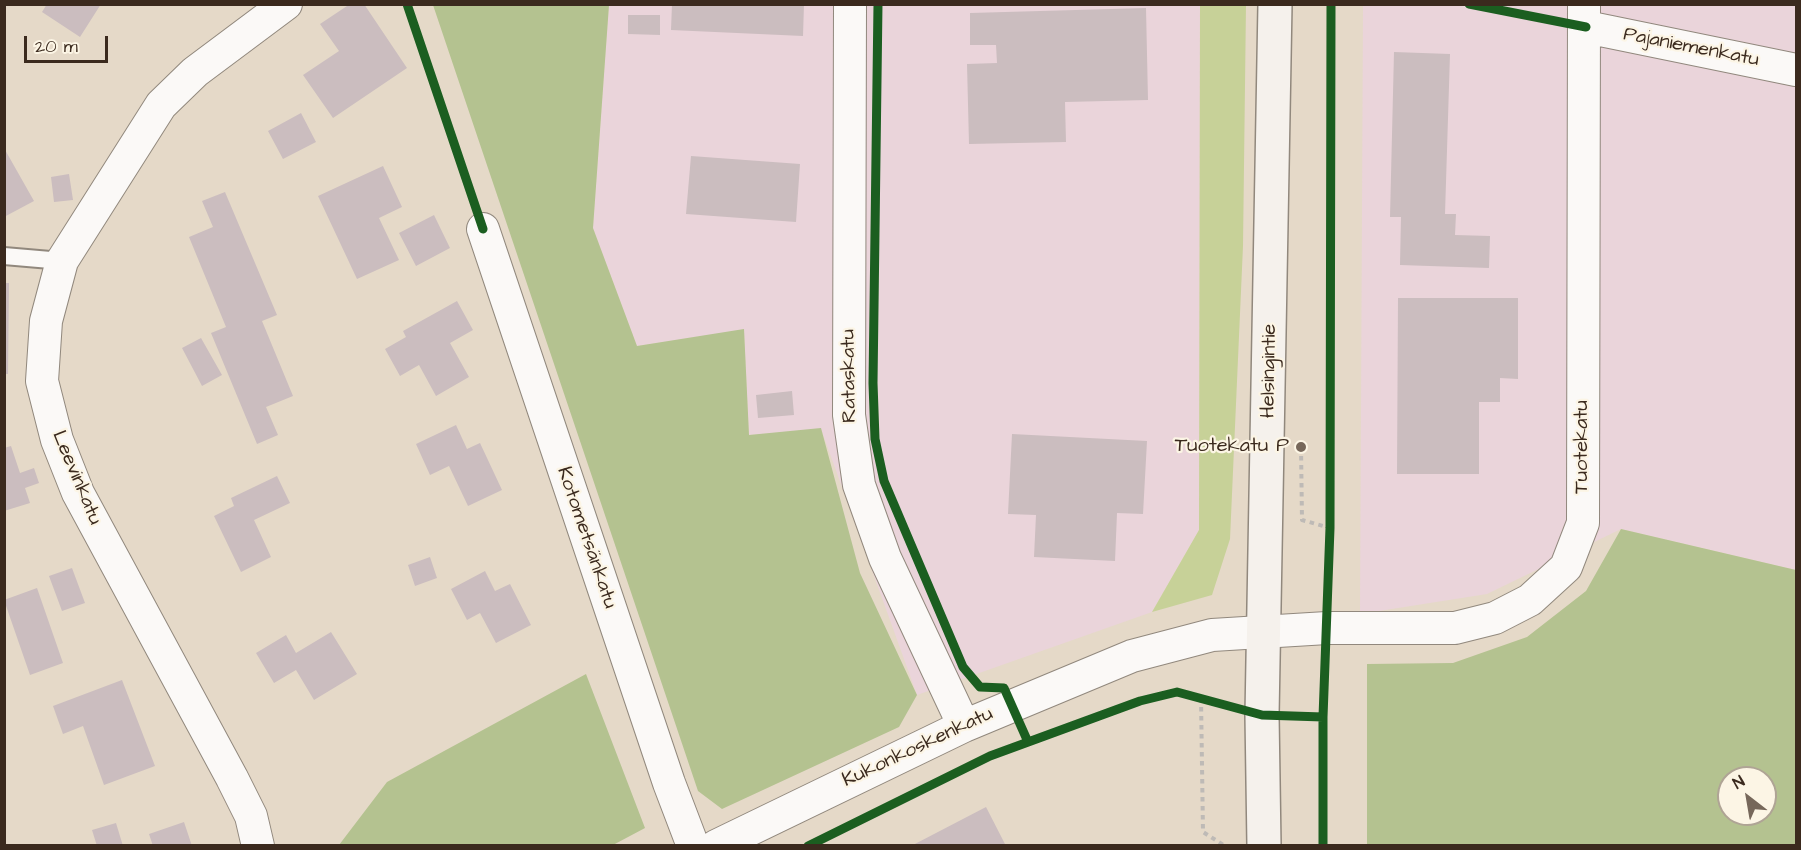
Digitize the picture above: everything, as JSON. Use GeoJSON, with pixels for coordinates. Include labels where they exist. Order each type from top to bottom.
{"type":"FeatureCollection","features":[{"type":"Feature","properties":{"kind":"main road","name":"Helsingintie"},"geometry":{"type":"LineString","coordinates":[[1264,846],[1264,631],[1275,4]]}},
{"type":"Feature","properties":{"kind":"street","name":"Leevinkatu"},"geometry":{"type":"LineString","coordinates":[[258,846],[251,816],[78,493],[57,440],[42,381],[46,321],[62,261],[161,105],[195,72],[285,4]]}},
{"type":"Feature","properties":{"kind":"street","name":"Rataskatu"},"geometry":{"type":"LineString","coordinates":[[850,4],[849,415],[859,485],[885,558],[964,726]]}},
{"type":"Feature","properties":{"kind":"street","name":"Tuotekatu"},"geometry":{"type":"LineString","coordinates":[[1264,631],[1455,628],[1495,618],[1530,600],[1566,567],[1582,523],[1585,16]]}},
{"type":"Feature","properties":{"kind":"street","name":"Pajaniemenkatu"},"geometry":{"type":"LineString","coordinates":[[1585,16],[1797,70]]}},
{"type":"Feature","properties":{"kind":"street","name":"Kotometsänkatu"},"geometry":{"type":"LineString","coordinates":[[483,229],[669,783],[693,846]]}},
{"type":"Feature","properties":{"kind":"street","name":"Kukonkoskenkatu"},"geometry":{"type":"LineString","coordinates":[[716,846],[964,726],[1132,657],[1212,634],[1264,631]]}},
{"type":"Feature","properties":{"kind":"lane"},"geometry":{"type":"LineString","coordinates":[[4,256],[62,261]]}},
{"type":"Feature","properties":{"kind":"path"},"geometry":{"type":"LineString","coordinates":[[1300,447],[1302,520],[1330,528]]}},
{"type":"Feature","properties":{"kind":"path"},"geometry":{"type":"LineString","coordinates":[[1329,539],[1330,516]]}},
{"type":"Feature","properties":{"kind":"path"},"geometry":{"type":"LineString","coordinates":[[1211,701],[1197,697],[1203,832],[1225,846]]}},
{"type":"Feature","properties":{"kind":"shaded area"},"geometry":{"type":"Polygon","coordinates":[[[609,5],[1200,5],[1199,530],[1152,612],[917,695],[821,429],[749,435],[744,330],[637,346],[593,228],[609,5]]]}},
{"type":"Feature","properties":{"kind":"shaded area"},"geometry":{"type":"Polygon","coordinates":[[[1363,5],[1796,5],[1796,570],[1621,529],[1487,594],[1360,614],[1363,5]]]}},
{"type":"Feature","properties":{"kind":"green space"},"geometry":{"type":"Polygon","coordinates":[[[433,5],[609,5],[593,228],[637,346],[744,329],[749,435],[821,428],[860,573],[917,695],[899,727],[722,809],[698,791],[433,5]]]}},
{"type":"Feature","properties":{"kind":"green space"},"geometry":{"type":"Polygon","coordinates":[[[1200,5],[1246,5],[1243,246],[1230,539],[1212,595],[1152,612],[1199,530],[1200,5]]]}},
{"type":"Feature","properties":{"kind":"green space"},"geometry":{"type":"Polygon","coordinates":[[[1621,529],[1796,570],[1796,845],[1367,845],[1367,664],[1453,663],[1527,637],[1586,591],[1621,529]]]}},
{"type":"Feature","properties":{"kind":"green space"},"geometry":{"type":"Polygon","coordinates":[[[586,674],[645,828],[613,845],[339,845],[387,782],[586,674]]]}},
{"type":"Feature","properties":{"kind":"building"},"geometry":{"type":"Polygon","coordinates":[[[47,4],[101,4],[80,37],[42,12],[47,4]]]}},
{"type":"Feature","properties":{"kind":"building"},"geometry":{"type":"Polygon","coordinates":[[[350,4],[364,4],[407,68],[333,118],[303,75],[339,51],[320,24],[350,4]]]}},
{"type":"Feature","properties":{"kind":"building"},"geometry":{"type":"Polygon","coordinates":[[[672,4],[804,4],[803,36],[671,30],[672,4]]]}},
{"type":"Feature","properties":{"kind":"building"},"geometry":{"type":"Polygon","coordinates":[[[1146,8],[1148,100],[1065,102],[1066,142],[969,144],[967,64],[997,63],[996,45],[970,45],[970,13],[1146,8]]]}},
{"type":"Feature","properties":{"kind":"building"},"geometry":{"type":"Polygon","coordinates":[[[628,15],[660,15],[660,35],[628,34],[628,15]]]}},
{"type":"Feature","properties":{"kind":"building"},"geometry":{"type":"Polygon","coordinates":[[[1394,52],[1450,54],[1445,214],[1456,214],[1455,235],[1490,236],[1489,268],[1400,265],[1401,217],[1390,217],[1394,52]]]}},
{"type":"Feature","properties":{"kind":"building"},"geometry":{"type":"Polygon","coordinates":[[[301,113],[316,142],[283,159],[268,131],[301,113]]]}},
{"type":"Feature","properties":{"kind":"building"},"geometry":{"type":"Polygon","coordinates":[[[4,148],[34,201],[4,217],[4,148]]]}},
{"type":"Feature","properties":{"kind":"building"},"geometry":{"type":"Polygon","coordinates":[[[691,156],[800,164],[796,222],[686,214],[691,156]]]}},
{"type":"Feature","properties":{"kind":"building"},"geometry":{"type":"Polygon","coordinates":[[[383,166],[402,207],[379,218],[399,260],[357,279],[318,196],[383,166]]]}},
{"type":"Feature","properties":{"kind":"building"},"geometry":{"type":"Polygon","coordinates":[[[69,174],[73,200],[54,202],[51,177],[69,174]]]}},
{"type":"Feature","properties":{"kind":"building"},"geometry":{"type":"Polygon","coordinates":[[[225,192],[277,315],[262,321],[293,396],[266,407],[278,435],[257,444],[211,333],[226,327],[189,237],[213,227],[202,201],[225,192]]]}},
{"type":"Feature","properties":{"kind":"building"},"geometry":{"type":"Polygon","coordinates":[[[434,215],[450,248],[416,266],[399,233],[434,215]]]}},
{"type":"Feature","properties":{"kind":"building"},"geometry":{"type":"Polygon","coordinates":[[[4,283],[9,283],[8,374],[4,374],[4,283]]]}},
{"type":"Feature","properties":{"kind":"building"},"geometry":{"type":"Polygon","coordinates":[[[1398,298],[1518,298],[1518,379],[1500,378],[1500,402],[1479,402],[1479,474],[1397,474],[1398,298]]]}},
{"type":"Feature","properties":{"kind":"building"},"geometry":{"type":"Polygon","coordinates":[[[457,301],[473,330],[450,343],[469,377],[436,396],[419,365],[400,376],[385,349],[406,337],[403,331],[457,301]]]}},
{"type":"Feature","properties":{"kind":"building"},"geometry":{"type":"Polygon","coordinates":[[[201,338],[222,375],[202,386],[182,348],[201,338]]]}},
{"type":"Feature","properties":{"kind":"building"},"geometry":{"type":"Polygon","coordinates":[[[792,391],[794,415],[758,418],[756,395],[792,391]]]}},
{"type":"Feature","properties":{"kind":"building"},"geometry":{"type":"Polygon","coordinates":[[[456,425],[467,449],[480,443],[502,490],[468,506],[449,466],[430,475],[416,444],[456,425]]]}},
{"type":"Feature","properties":{"kind":"building"},"geometry":{"type":"Polygon","coordinates":[[[1012,434],[1147,441],[1143,514],[1117,513],[1115,561],[1034,557],[1036,515],[1008,514],[1012,434]]]}},
{"type":"Feature","properties":{"kind":"building"},"geometry":{"type":"Polygon","coordinates":[[[11,446],[20,473],[34,468],[39,483],[25,488],[30,503],[4,511],[4,448],[11,446]]]}},
{"type":"Feature","properties":{"kind":"building"},"geometry":{"type":"Polygon","coordinates":[[[277,476],[290,503],[254,520],[271,557],[241,572],[214,516],[234,506],[231,498],[277,476]]]}},
{"type":"Feature","properties":{"kind":"building"},"geometry":{"type":"Polygon","coordinates":[[[430,557],[437,578],[415,586],[408,565],[430,557]]]}},
{"type":"Feature","properties":{"kind":"building"},"geometry":{"type":"Polygon","coordinates":[[[72,568],[85,603],[62,611],[49,576],[72,568]]]}},
{"type":"Feature","properties":{"kind":"building"},"geometry":{"type":"Polygon","coordinates":[[[485,571],[495,591],[510,584],[531,625],[496,643],[480,613],[467,620],[451,589],[485,571]]]}},
{"type":"Feature","properties":{"kind":"building"},"geometry":{"type":"Polygon","coordinates":[[[37,588],[63,663],[30,675],[4,600],[37,588]]]}},
{"type":"Feature","properties":{"kind":"building"},"geometry":{"type":"Polygon","coordinates":[[[331,632],[357,674],[314,700],[296,670],[274,683],[256,653],[286,635],[296,653],[331,632]]]}},
{"type":"Feature","properties":{"kind":"building"},"geometry":{"type":"Polygon","coordinates":[[[122,680],[155,766],[104,785],[83,726],[63,734],[53,706],[122,680]]]}},
{"type":"Feature","properties":{"kind":"building"},"geometry":{"type":"Polygon","coordinates":[[[986,807],[1006,846],[911,846],[986,807]]]}},
{"type":"Feature","properties":{"kind":"building"},"geometry":{"type":"Polygon","coordinates":[[[184,822],[192,846],[153,846],[149,834],[184,822]]]}},
{"type":"Feature","properties":{"kind":"building"},"geometry":{"type":"Polygon","coordinates":[[[116,823],[123,846],[97,846],[92,830],[116,823]]]}},
{"type":"Feature","properties":{"kind":"cycle path"},"geometry":{"type":"LineString","coordinates":[[407,4],[483,229]]}},
{"type":"Feature","properties":{"kind":"cycle path"},"geometry":{"type":"LineString","coordinates":[[878,4],[873,383],[875,439],[884,481],[963,667],[980,687],[1004,688],[1028,742]]}},
{"type":"Feature","properties":{"kind":"cycle path"},"geometry":{"type":"LineString","coordinates":[[1323,846],[1323,717],[1330,528],[1331,4]]}},
{"type":"Feature","properties":{"kind":"cycle path"},"geometry":{"type":"LineString","coordinates":[[1469,4],[1586,27]]}},
{"type":"Feature","properties":{"kind":"cycle path"},"geometry":{"type":"LineString","coordinates":[[808,846],[990,756],[1140,701],[1177,692],[1262,715],[1323,717]]}},
{"type":"Feature","properties":{"kind":"place","name":"Tuotekatu P"},"geometry":{"type":"Point","coordinates":[1301,447]}}]}
